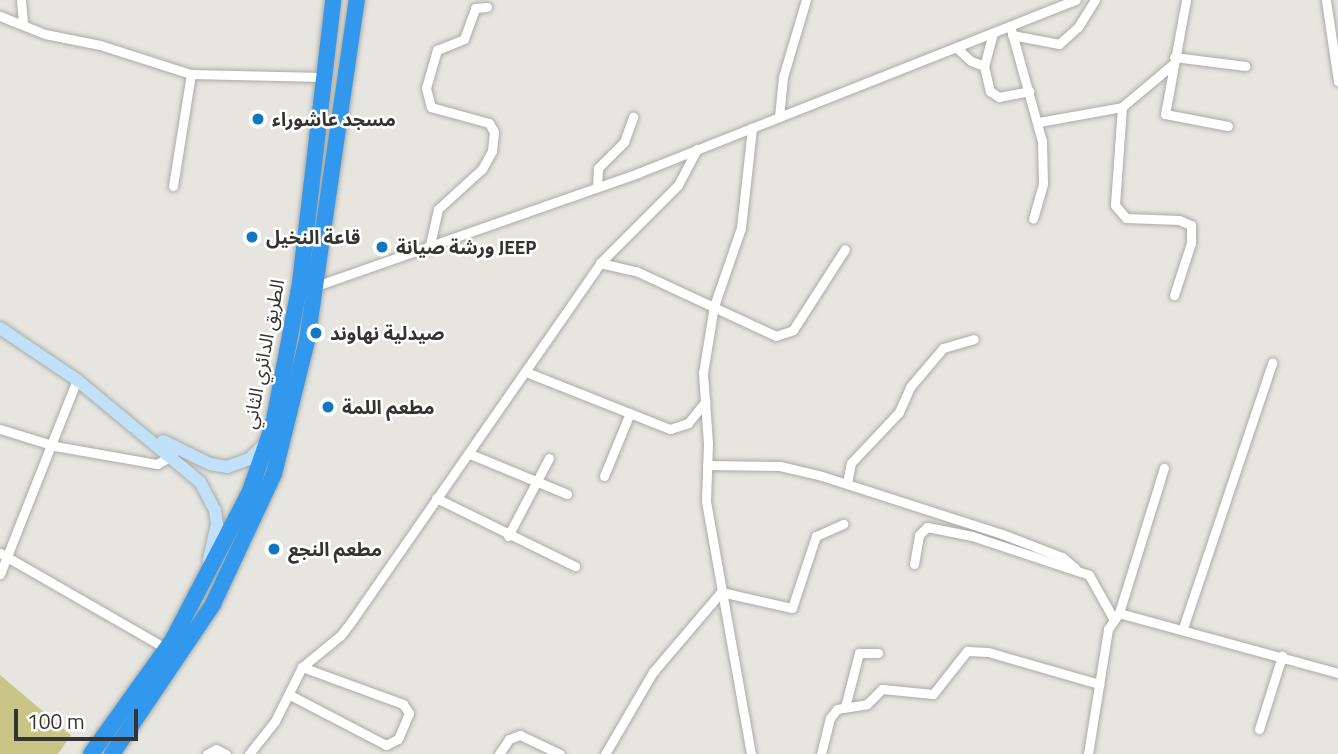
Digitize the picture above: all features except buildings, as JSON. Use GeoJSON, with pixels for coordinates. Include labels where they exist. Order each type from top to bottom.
{"type":"FeatureCollection","features":[{"type":"Feature","properties":{"kind":"highway","name":"الطريق الدائري الثاني"},"geometry":{"type":"LineString","coordinates":[[91,754],[167,649],[250,491],[268,441],[293,329],[333,0]]}},
{"type":"Feature","properties":{"kind":"highway","name":"الطريق الدائري الثاني"},"geometry":{"type":"LineString","coordinates":[[112,754],[213,604],[260,508],[297,391],[316,286],[357,0]]}},
{"type":"Feature","properties":{"kind":"street"},"geometry":{"type":"LineString","coordinates":[[21,0],[23,22]]}},
{"type":"Feature","properties":{"kind":"street"},"geometry":{"type":"LineString","coordinates":[[779,117],[783,77],[806,0]]}},
{"type":"Feature","properties":{"kind":"street"},"geometry":{"type":"LineString","coordinates":[[316,286],[429,249],[597,187],[993,33],[1011,31],[1076,0]]}},
{"type":"Feature","properties":{"kind":"street"},"geometry":{"type":"LineString","coordinates":[[1011,31],[1059,44],[1078,27],[1095,0]]}},
{"type":"Feature","properties":{"kind":"street"},"geometry":{"type":"LineString","coordinates":[[1186,0],[1173,60],[1168,117],[1228,126]]}},
{"type":"Feature","properties":{"kind":"street"},"geometry":{"type":"LineString","coordinates":[[1326,0],[1338,81]]}},
{"type":"Feature","properties":{"kind":"street"},"geometry":{"type":"LineString","coordinates":[[429,249],[438,209],[482,169],[492,152],[494,132],[489,123],[431,107],[426,88],[437,50],[464,38],[475,8],[487,7]]}},
{"type":"Feature","properties":{"kind":"street"},"geometry":{"type":"LineString","coordinates":[[0,17],[23,22],[45,34],[100,45],[191,75],[322,77]]}},
{"type":"Feature","properties":{"kind":"street"},"geometry":{"type":"LineString","coordinates":[[1011,31],[1039,122],[1044,184],[1033,219]]}},
{"type":"Feature","properties":{"kind":"street"},"geometry":{"type":"LineString","coordinates":[[993,33],[984,66],[994,95],[1029,90]]}},
{"type":"Feature","properties":{"kind":"street"},"geometry":{"type":"LineString","coordinates":[[957,48],[971,61],[984,66]]}},
{"type":"Feature","properties":{"kind":"street"},"geometry":{"type":"LineString","coordinates":[[1039,122],[1122,107],[1173,60],[1245,66]]}},
{"type":"Feature","properties":{"kind":"street"},"geometry":{"type":"LineString","coordinates":[[173,186],[191,75]]}},
{"type":"Feature","properties":{"kind":"street"},"geometry":{"type":"LineString","coordinates":[[1122,107],[1116,211],[1126,218],[1179,220],[1191,225],[1191,243],[1174,295]]}},
{"type":"Feature","properties":{"kind":"street"},"geometry":{"type":"LineString","coordinates":[[597,187],[598,168],[624,142],[633,117]]}},
{"type":"Feature","properties":{"kind":"street"},"geometry":{"type":"LineString","coordinates":[[751,754],[706,501],[706,401],[703,373],[714,306],[741,228],[752,128]]}},
{"type":"Feature","properties":{"kind":"street"},"geometry":{"type":"LineString","coordinates":[[249,754],[290,695],[302,667],[341,635],[436,498],[470,454],[600,263],[678,185],[697,149]]}},
{"type":"Feature","properties":{"kind":"street"},"geometry":{"type":"LineString","coordinates":[[600,263],[636,271],[776,336],[793,330],[845,249]]}},
{"type":"Feature","properties":{"kind":"street"},"geometry":{"type":"LineString","coordinates":[[0,319],[143,429],[210,464],[227,467],[249,459],[268,441]]}},
{"type":"Feature","properties":{"kind":"street"},"geometry":{"type":"LineString","coordinates":[[0,328],[77,380],[173,455],[200,482],[215,510],[217,524],[203,581]]}},
{"type":"Feature","properties":{"kind":"street"},"geometry":{"type":"LineString","coordinates":[[847,484],[851,463],[899,412],[910,387],[943,348],[974,339]]}},
{"type":"Feature","properties":{"kind":"street"},"geometry":{"type":"LineString","coordinates":[[1184,628],[1272,363]]}},
{"type":"Feature","properties":{"kind":"street"},"geometry":{"type":"LineString","coordinates":[[526,372],[679,429],[706,401]]}},
{"type":"Feature","properties":{"kind":"street"},"geometry":{"type":"LineString","coordinates":[[0,574],[4,555],[55,446],[77,380]]}},
{"type":"Feature","properties":{"kind":"street"},"geometry":{"type":"LineString","coordinates":[[604,476],[630,412]]}},
{"type":"Feature","properties":{"kind":"street"},"geometry":{"type":"LineString","coordinates":[[0,429],[55,446],[157,464],[173,455]]}},
{"type":"Feature","properties":{"kind":"street"},"geometry":{"type":"LineString","coordinates":[[470,454],[567,494]]}},
{"type":"Feature","properties":{"kind":"street"},"geometry":{"type":"LineString","coordinates":[[508,536],[549,458]]}},
{"type":"Feature","properties":{"kind":"street"},"geometry":{"type":"LineString","coordinates":[[707,465],[780,466],[847,484],[1002,534],[1062,557],[1097,583],[1116,615],[1184,628],[1338,673]]}},
{"type":"Feature","properties":{"kind":"street"},"geometry":{"type":"LineString","coordinates":[[1088,754],[1099,684],[1116,615],[1164,468]]}},
{"type":"Feature","properties":{"kind":"street"},"geometry":{"type":"LineString","coordinates":[[436,498],[508,536],[575,566]]}},
{"type":"Feature","properties":{"kind":"street"},"geometry":{"type":"LineString","coordinates":[[721,592],[792,608],[816,536],[843,524]]}},
{"type":"Feature","properties":{"kind":"street"},"geometry":{"type":"LineString","coordinates":[[914,564],[919,535],[927,527],[1075,568]]}},
{"type":"Feature","properties":{"kind":"street"},"geometry":{"type":"LineString","coordinates":[[4,555],[167,649]]}},
{"type":"Feature","properties":{"kind":"street"},"geometry":{"type":"LineString","coordinates":[[606,754],[653,671],[721,592]]}},
{"type":"Feature","properties":{"kind":"street"},"geometry":{"type":"LineString","coordinates":[[821,754],[830,718],[845,707],[867,704],[882,688],[933,694],[959,659],[974,650],[1099,684]]}},
{"type":"Feature","properties":{"kind":"street"},"geometry":{"type":"LineString","coordinates":[[845,707],[859,653],[878,653]]}},
{"type":"Feature","properties":{"kind":"street"},"geometry":{"type":"LineString","coordinates":[[1259,729],[1282,656]]}},
{"type":"Feature","properties":{"kind":"street"},"geometry":{"type":"LineString","coordinates":[[290,695],[386,745],[398,739],[409,713],[403,705],[302,667]]}},
{"type":"Feature","properties":{"kind":"street"},"geometry":{"type":"LineString","coordinates":[[499,754],[509,739],[520,735],[559,754]]}},
{"type":"Feature","properties":{"kind":"street"},"geometry":{"type":"LineString","coordinates":[[208,754],[212,749],[226,754]]}},
{"type":"Feature","properties":{"kind":"shaded area"},"geometry":{"type":"Polygon","coordinates":[[[0,675],[71,735],[58,754],[0,754],[0,675]]]}},
{"type":"Feature","properties":{"kind":"place","name":"مسجد عاشوراء"},"geometry":{"type":"Point","coordinates":[258,119]}},
{"type":"Feature","properties":{"kind":"place","name":"قاعة النخيل"},"geometry":{"type":"Point","coordinates":[252,237]}},
{"type":"Feature","properties":{"kind":"place","name":"ورشة صيانة JEEP"},"geometry":{"type":"Point","coordinates":[382,247]}},
{"type":"Feature","properties":{"kind":"place","name":"صيدلية نهاوند"},"geometry":{"type":"Point","coordinates":[316,333]}},
{"type":"Feature","properties":{"kind":"place","name":"مطعم اللمة"},"geometry":{"type":"Point","coordinates":[328,407]}},
{"type":"Feature","properties":{"kind":"place","name":"مطعم النجع"},"geometry":{"type":"Point","coordinates":[274,549]}}]}
